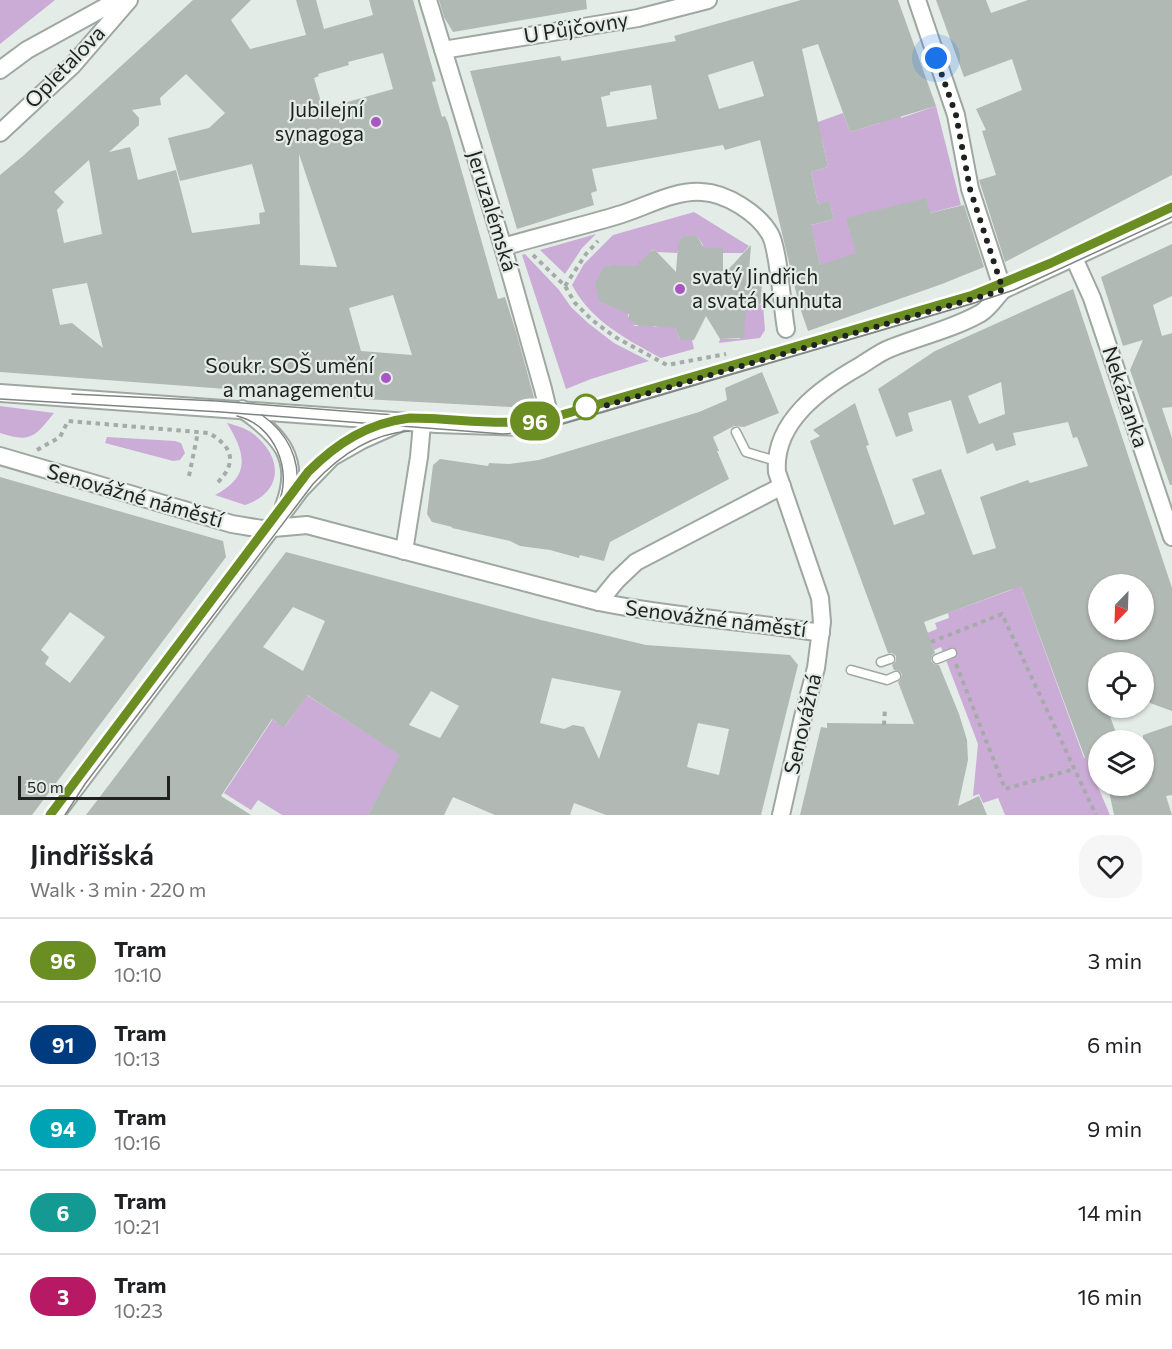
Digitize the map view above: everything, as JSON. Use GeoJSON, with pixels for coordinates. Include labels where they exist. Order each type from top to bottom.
{"type":"FeatureCollection","features":[{"type":"Feature","properties":{"kind":"street","name":"Opletalova"},"geometry":{"type":"LineString","coordinates":[[0,70],[27,50],[118,0]]}},
{"type":"Feature","properties":{"kind":"street","name":"Opletalova"},"geometry":{"type":"LineString","coordinates":[[0,133],[72,66],[129,0]]}},
{"type":"Feature","properties":{"kind":"street","name":"Jeruzalémská"},"geometry":{"type":"LineString","coordinates":[[428,0],[503,247],[548,410],[546,423]]}},
{"type":"Feature","properties":{"kind":"street","name":"U Půjčovny"},"geometry":{"type":"LineString","coordinates":[[443,50],[638,18],[708,0]]}},
{"type":"Feature","properties":{"kind":"street"},"geometry":{"type":"LineString","coordinates":[[916,0],[956,115],[970,189],[1003,290]]}},
{"type":"Feature","properties":{"kind":"street"},"geometry":{"type":"LineString","coordinates":[[503,247],[622,214],[678,195],[693,192],[709,193],[727,199],[751,214],[771,236],[786,329]]}},
{"type":"Feature","properties":{"kind":"street"},"geometry":{"type":"LineString","coordinates":[[782,486],[776,461],[779,448],[792,422],[812,398],[890,348],[936,333],[983,312],[1003,290],[1172,212]]}},
{"type":"Feature","properties":{"kind":"street","name":"Nekázanka"},"geometry":{"type":"LineString","coordinates":[[1074,258],[1092,298],[1172,537]]}},
{"type":"Feature","properties":{"kind":"street"},"geometry":{"type":"LineString","coordinates":[[0,393],[402,422],[524,427],[546,423]]}},
{"type":"Feature","properties":{"kind":"street"},"geometry":{"type":"LineString","coordinates":[[242,409],[258,420],[279,440],[290,461],[289,495],[272,528]]}},
{"type":"Feature","properties":{"kind":"street"},"geometry":{"type":"LineString","coordinates":[[55,815],[301,489],[332,458],[362,440],[402,422]]}},
{"type":"Feature","properties":{"kind":"street"},"geometry":{"type":"LineString","coordinates":[[404,551],[422,423]]}},
{"type":"Feature","properties":{"kind":"street","name":"Senovážné náměstí"},"geometry":{"type":"LineString","coordinates":[[0,456],[232,524],[252,528],[307,525],[599,602],[641,611],[781,626],[821,633],[820,598],[782,486],[636,562],[616,580],[599,602]]}},
{"type":"Feature","properties":{"kind":"street","name":"Senovážná"},"geometry":{"type":"LineString","coordinates":[[781,815],[816,668],[821,633]]}},
{"type":"Feature","properties":{"kind":"lane"},"geometry":{"type":"LineString","coordinates":[[546,423],[1003,290]]}},
{"type":"Feature","properties":{"kind":"lane"},"geometry":{"type":"LineString","coordinates":[[736,432],[746,452],[776,461]]}},
{"type":"Feature","properties":{"kind":"lane"},"geometry":{"type":"LineString","coordinates":[[937,659],[952,653]]}},
{"type":"Feature","properties":{"kind":"lane"},"geometry":{"type":"LineString","coordinates":[[881,662],[890,659]]}},
{"type":"Feature","properties":{"kind":"lane"},"geometry":{"type":"LineString","coordinates":[[851,670],[887,680],[896,676]]}},
{"type":"Feature","properties":{"kind":"path"},"geometry":{"type":"LineString","coordinates":[[565,286],[586,254],[601,237]]}},
{"type":"Feature","properties":{"kind":"path"},"geometry":{"type":"LineString","coordinates":[[526,249],[565,286],[575,303],[592,320],[615,338],[666,365],[729,353]]}},
{"type":"Feature","properties":{"kind":"path"},"geometry":{"type":"LineString","coordinates":[[24,464],[41,447],[60,437],[68,420],[209,433],[222,440],[231,459],[226,471],[216,484]]}},
{"type":"Feature","properties":{"kind":"path"},"geometry":{"type":"LineString","coordinates":[[189,477],[198,432]]}},
{"type":"Feature","properties":{"kind":"path"},"geometry":{"type":"LineString","coordinates":[[931,642],[1002,614],[1096,815]]}},
{"type":"Feature","properties":{"kind":"path"},"geometry":{"type":"LineString","coordinates":[[945,636],[1005,789],[1074,769]]}},
{"type":"Feature","properties":{"kind":"path"},"geometry":{"type":"LineString","coordinates":[[884,725],[885,708]]}},
{"type":"Feature","properties":{"kind":"shaded area"},"geometry":{"type":"Polygon","coordinates":[[[0,0],[55,0],[0,44],[0,0]]]}},
{"type":"Feature","properties":{"kind":"shaded area"},"geometry":{"type":"Polygon","coordinates":[[[893,100],[901,118],[936,106],[961,205],[930,213],[856,253],[827,295],[812,231],[800,228],[834,219],[829,202],[818,204],[811,172],[828,167],[822,140],[799,146],[804,127],[843,113],[850,132],[880,123],[893,100]]]}},
{"type":"Feature","properties":{"kind":"shaded area"},"geometry":{"type":"Polygon","coordinates":[[[694,212],[749,246],[743,253],[703,253],[703,245],[697,236],[683,236],[677,253],[657,252],[654,249],[651,251],[653,271],[613,270],[611,266],[609,267],[597,292],[630,311],[628,315],[630,320],[634,321],[634,326],[638,326],[638,321],[655,327],[676,323],[675,328],[680,340],[692,340],[694,349],[661,358],[622,336],[599,319],[580,298],[572,285],[584,264],[613,235],[694,212]]]}},
{"type":"Feature","properties":{"kind":"shaded area"},"geometry":{"type":"Polygon","coordinates":[[[596,234],[582,248],[565,274],[540,250],[596,234]]]}},
{"type":"Feature","properties":{"kind":"shaded area"},"geometry":{"type":"Polygon","coordinates":[[[525,254],[588,323],[614,343],[649,361],[566,389],[522,255],[525,254]]]}},
{"type":"Feature","properties":{"kind":"shaded area"},"geometry":{"type":"Polygon","coordinates":[[[744,305],[763,305],[765,330],[760,338],[719,343],[720,339],[739,339],[743,336],[744,305]]]}},
{"type":"Feature","properties":{"kind":"shaded area"},"geometry":{"type":"Polygon","coordinates":[[[0,406],[54,413],[32,436],[10,436],[0,433],[0,406]]]}},
{"type":"Feature","properties":{"kind":"shaded area"},"geometry":{"type":"Polygon","coordinates":[[[227,423],[254,434],[266,446],[275,466],[272,485],[266,493],[245,505],[215,495],[235,480],[242,464],[238,445],[227,423]]]}},
{"type":"Feature","properties":{"kind":"shaded area"},"geometry":{"type":"Polygon","coordinates":[[[107,437],[175,441],[181,443],[185,453],[180,460],[173,461],[105,443],[107,437]]]}},
{"type":"Feature","properties":{"kind":"shaded area"},"geometry":{"type":"Polygon","coordinates":[[[1020,583],[1084,758],[1088,757],[1088,796],[1102,796],[1110,815],[1005,815],[998,798],[983,803],[979,794],[973,796],[978,744],[941,647],[934,650],[927,633],[937,629],[935,623],[949,618],[948,613],[1011,590],[1020,583]]]}},
{"type":"Feature","properties":{"kind":"shaded area"},"geometry":{"type":"Polygon","coordinates":[[[294,687],[401,755],[368,815],[282,815],[258,800],[251,810],[224,793],[294,687]],[[305,697],[274,720],[285,727],[305,697]]]}},
{"type":"Feature","properties":{"kind":"building"},"geometry":{"type":"Polygon","coordinates":[[[193,0],[251,0],[231,20],[250,49],[306,35],[296,0],[316,0],[324,29],[373,15],[369,0],[413,0],[436,81],[432,82],[442,117],[445,116],[448,123],[498,299],[505,297],[535,401],[529,408],[345,398],[0,372],[0,175],[193,0]],[[383,53],[348,62],[349,65],[318,74],[319,76],[314,78],[323,109],[393,89],[383,53]],[[186,74],[160,98],[161,105],[132,110],[139,118],[139,125],[109,152],[130,147],[138,180],[176,170],[192,233],[260,224],[259,213],[265,212],[252,164],[180,181],[168,138],[209,128],[225,113],[186,74]],[[299,154],[300,265],[337,267],[299,154]],[[89,160],[54,192],[64,202],[57,210],[64,243],[102,234],[89,160]],[[87,283],[52,289],[60,325],[72,323],[103,348],[87,283]],[[393,295],[349,308],[361,351],[412,355],[393,295]]]}},
{"type":"Feature","properties":{"kind":"building"},"geometry":{"type":"Polygon","coordinates":[[[439,0],[586,0],[587,9],[453,32],[444,17],[439,0]]]}},
{"type":"Feature","properties":{"kind":"building"},"geometry":{"type":"Polygon","coordinates":[[[801,0],[898,0],[936,106],[850,132],[818,44],[802,49],[828,167],[811,172],[818,204],[829,201],[834,219],[811,225],[820,265],[856,253],[846,218],[926,198],[930,213],[964,205],[984,267],[808,331],[799,305],[760,140],[725,150],[723,145],[592,169],[597,191],[591,193],[594,205],[517,229],[470,71],[560,56],[562,61],[676,41],[674,36],[801,0]],[[753,61],[708,75],[719,109],[764,96],[753,61]],[[651,85],[610,92],[610,95],[601,97],[607,127],[657,119],[651,85]]]}},
{"type":"Feature","properties":{"kind":"building"},"geometry":{"type":"Polygon","coordinates":[[[936,0],[986,0],[991,13],[1028,0],[1172,0],[1172,175],[1005,262],[979,180],[996,175],[982,131],[986,130],[976,109],[1022,90],[1012,59],[964,77],[936,0]]]}},
{"type":"Feature","properties":{"kind":"building","name":"svatý Jindřich a svatá Kunhuta"},"geometry":{"type":"Polygon","coordinates":[[[683,236],[697,236],[704,248],[723,248],[723,275],[751,245],[749,272],[758,273],[758,281],[762,281],[761,303],[746,305],[744,338],[720,339],[706,316],[694,340],[680,340],[675,328],[634,325],[634,321],[629,321],[629,314],[599,301],[595,284],[603,268],[614,265],[638,266],[638,263],[654,249],[676,272],[678,245],[683,236]]]}},
{"type":"Feature","properties":{"kind":"building"},"geometry":{"type":"Polygon","coordinates":[[[1172,244],[1172,296],[1153,305],[1162,336],[1172,333],[1172,407],[1162,408],[1172,438],[1172,485],[1170,485],[1130,370],[1143,340],[1123,346],[1101,277],[1172,244]]]}},
{"type":"Feature","properties":{"kind":"building"},"geometry":{"type":"Polygon","coordinates":[[[1073,289],[1172,588],[1172,711],[1154,704],[1154,652],[1088,652],[1088,718],[1111,718],[1115,730],[1088,730],[1088,757],[1085,758],[1021,586],[924,622],[935,653],[931,661],[939,665],[967,740],[968,760],[958,806],[979,796],[987,815],[800,815],[821,727],[827,728],[827,723],[914,724],[898,682],[902,674],[894,670],[892,665],[896,661],[896,656],[888,653],[810,441],[820,436],[813,430],[855,403],[869,445],[866,446],[894,525],[925,514],[912,479],[941,469],[973,555],[996,548],[980,497],[1028,480],[1030,483],[1088,466],[1077,437],[1073,438],[1068,422],[1013,433],[1016,445],[996,451],[993,443],[967,454],[951,400],[908,413],[913,431],[896,437],[878,389],[935,351],[1073,289]],[[1001,382],[968,396],[979,424],[1005,414],[1001,382]]]}},
{"type":"Feature","properties":{"kind":"building"},"geometry":{"type":"Polygon","coordinates":[[[762,372],[779,413],[744,427],[734,426],[713,437],[729,479],[610,542],[604,561],[520,546],[510,541],[452,528],[432,522],[427,514],[433,465],[440,459],[488,466],[489,463],[509,464],[539,460],[699,412],[727,400],[725,388],[762,372]]]}},
{"type":"Feature","properties":{"kind":"building"},"geometry":{"type":"Polygon","coordinates":[[[0,477],[223,541],[226,557],[32,815],[0,815],[0,477]],[[70,612],[41,650],[49,657],[45,664],[70,683],[105,637],[70,612]]]}},
{"type":"Feature","properties":{"kind":"building"},"geometry":{"type":"Polygon","coordinates":[[[286,552],[541,620],[646,645],[790,655],[798,665],[761,815],[606,815],[574,803],[570,815],[495,815],[453,797],[444,815],[368,815],[400,755],[307,695],[284,728],[272,719],[221,796],[251,815],[86,815],[286,552]],[[293,607],[263,647],[303,671],[325,621],[293,607]],[[552,678],[540,723],[564,729],[573,725],[584,727],[599,759],[621,691],[552,678]],[[431,691],[409,725],[440,738],[459,706],[431,691]],[[698,723],[687,767],[719,775],[729,729],[698,723]]]}},
{"type":"Feature","properties":{"kind":"building"},"geometry":{"type":"Polygon","coordinates":[[[1172,725],[1172,795],[1166,796],[1172,815],[1114,815],[1110,796],[1154,796],[1154,731],[1172,725]]]}},
{"type":"Feature","properties":{"kind":"tram line"},"geometry":{"type":"LineString","coordinates":[[979,293],[1051,263],[1172,207]]}},
{"type":"Feature","properties":{"kind":"tram line","name":"96"},"geometry":{"type":"LineString","coordinates":[[50,815],[308,472],[335,447],[354,434],[395,420],[410,418],[505,424],[539,421],[558,416],[973,295],[1011,281],[1172,207]]}},
{"type":"Feature","properties":{"kind":"tram line"},"geometry":{"type":"LineString","coordinates":[[0,399],[221,412],[503,434],[539,431],[1014,290],[1172,217]]}},
{"type":"Feature","properties":{"kind":"tram line"},"geometry":{"type":"LineString","coordinates":[[72,394],[217,401],[521,423],[557,416],[922,310]]}},
{"type":"Feature","properties":{"kind":"tram line"},"geometry":{"type":"LineString","coordinates":[[262,415],[271,422],[290,447],[296,467],[297,489]]}},
{"type":"Feature","properties":{"kind":"tram line"},"geometry":{"type":"LineString","coordinates":[[237,416],[262,429],[271,439],[277,451],[282,464],[283,478],[278,504]]}},
{"type":"Feature","properties":{"kind":"tram line"},"geometry":{"type":"LineString","coordinates":[[50,815],[308,472],[339,445],[375,426]]}},
{"type":"Feature","properties":{"kind":"tram line"},"geometry":{"type":"LineString","coordinates":[[65,815],[85,784],[313,484],[344,456],[356,449],[381,437],[409,431]]}},
{"type":"Feature","properties":{"kind":"place","name":"Jubilejní synagoga"},"geometry":{"type":"Point","coordinates":[376,122]}},
{"type":"Feature","properties":{"kind":"place","name":"svatý Jindřich a svatá Kunhuta"},"geometry":{"type":"Point","coordinates":[680,289]}},
{"type":"Feature","properties":{"kind":"place","name":"Soukr. SOŠ umění a managementu"},"geometry":{"type":"Point","coordinates":[386,378]}},
{"type":"Feature","properties":{"kind":"route"},"geometry":{"type":"LineString","coordinates":[[586,407],[594,409],[1003,290],[970,189],[956,115],[936,58]]}}]}
